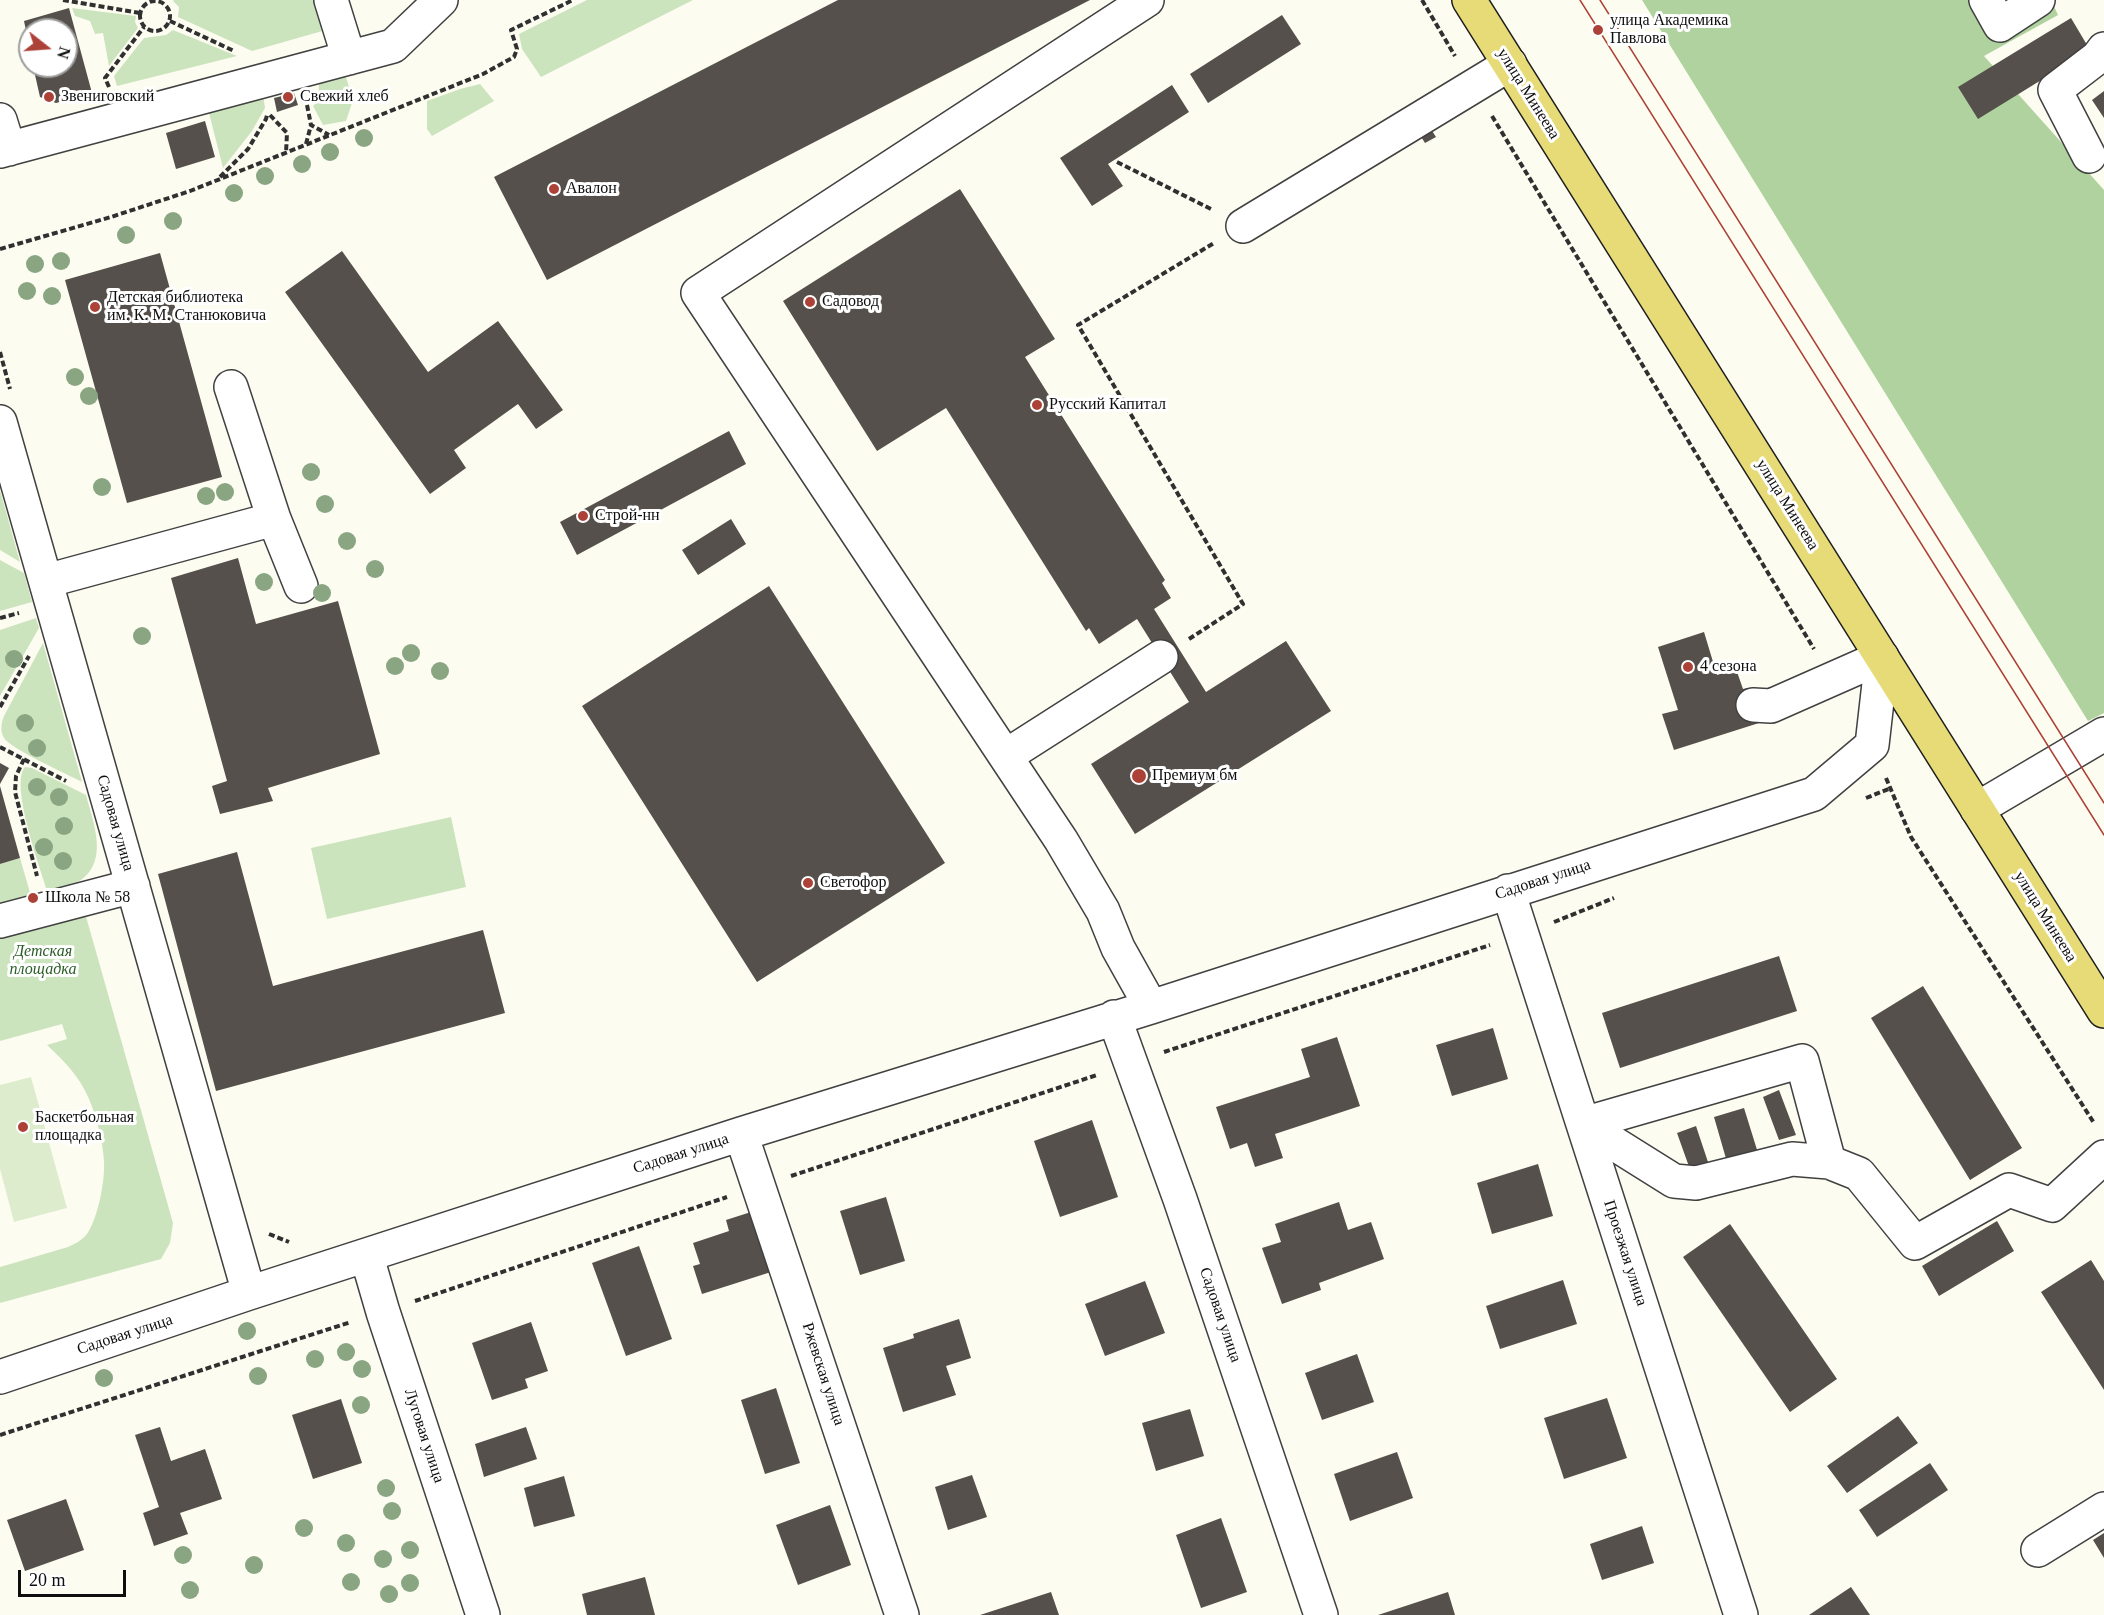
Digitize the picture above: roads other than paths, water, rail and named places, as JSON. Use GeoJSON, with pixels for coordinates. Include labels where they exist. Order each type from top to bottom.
{"type":"FeatureCollection","features":[{"type":"Feature","properties":{"kind":"main road","name":"улица Минеева"},"geometry":{"type":"LineString","coordinates":[[1469,0],[2104,1011]]}},
{"type":"Feature","properties":{"kind":"street"},"geometry":{"type":"LineString","coordinates":[[331,0],[349,58]]}},
{"type":"Feature","properties":{"kind":"street"},"geometry":{"type":"LineString","coordinates":[[3,140],[121,119],[393,46],[441,0]]}},
{"type":"Feature","properties":{"kind":"street"},"geometry":{"type":"LineString","coordinates":[[1147,0],[698,293],[1061,840],[1103,911],[1118,948],[1151,1006]]}},
{"type":"Feature","properties":{"kind":"street"},"geometry":{"type":"LineString","coordinates":[[1986,0],[2000,25],[2038,0]]}},
{"type":"Feature","properties":{"kind":"street"},"geometry":{"type":"LineString","coordinates":[[2089,156],[2055,90],[2098,57],[2104,49]]}},
{"type":"Feature","properties":{"kind":"street"},"geometry":{"type":"LineString","coordinates":[[1243,226],[1510,64]]}},
{"type":"Feature","properties":{"kind":"street"},"geometry":{"type":"LineString","coordinates":[[231,387],[274,519],[301,586]]}},
{"type":"Feature","properties":{"kind":"street","name":"Садовая улица"},"geometry":{"type":"LineString","coordinates":[[0,422],[249,1293]]}},
{"type":"Feature","properties":{"kind":"street"},"geometry":{"type":"LineString","coordinates":[[46,581],[274,519]]}},
{"type":"Feature","properties":{"kind":"street"},"geometry":{"type":"LineString","coordinates":[[1006,756],[1174,649]]}},
{"type":"Feature","properties":{"kind":"street"},"geometry":{"type":"LineString","coordinates":[[1753,705],[1771,706],[1882,657]]}},
{"type":"Feature","properties":{"kind":"street","name":"Садовая улица"},"geometry":{"type":"LineString","coordinates":[[0,1377],[249,1293],[367,1257],[741,1134],[1151,1006],[1814,794],[1872,745],[1882,657]]}},
{"type":"Feature","properties":{"kind":"street"},"geometry":{"type":"LineString","coordinates":[[1977,809],[2104,734]]}},
{"type":"Feature","properties":{"kind":"street"},"geometry":{"type":"LineString","coordinates":[[0,921],[133,886]]}},
{"type":"Feature","properties":{"kind":"street","name":"Проезжая улица"},"geometry":{"type":"LineString","coordinates":[[1508,891],[1741,1615]]}},
{"type":"Feature","properties":{"kind":"street","name":"Садовая улица"},"geometry":{"type":"LineString","coordinates":[[1114,1017],[1180,1199],[1320,1615]]}},
{"type":"Feature","properties":{"kind":"street"},"geometry":{"type":"LineString","coordinates":[[1583,1124],[1802,1061],[1829,1162]]}},
{"type":"Feature","properties":{"kind":"street"},"geometry":{"type":"LineString","coordinates":[[1583,1124],[1674,1181],[1696,1183],[1792,1159],[1829,1162],[1859,1174],[1915,1244],[2009,1190],[2052,1205],[2101,1143]]}},
{"type":"Feature","properties":{"kind":"street","name":"Ржевская улица"},"geometry":{"type":"LineString","coordinates":[[741,1134],[902,1615]]}},
{"type":"Feature","properties":{"kind":"street","name":"Луговая улица"},"geometry":{"type":"LineString","coordinates":[[367,1257],[382,1312],[483,1615]]}},
{"type":"Feature","properties":{"kind":"street"},"geometry":{"type":"LineString","coordinates":[[2038,1550],[2104,1509]]}},
{"type":"Feature","properties":{"kind":"tram line"},"geometry":{"type":"LineString","coordinates":[[1580,0],[2104,835]]}},
{"type":"Feature","properties":{"kind":"tram line"},"geometry":{"type":"LineString","coordinates":[[1600,0],[2104,803]]}},
{"type":"Feature","properties":{"kind":"place","name":"улица Академика Павлова"},"geometry":{"type":"Point","coordinates":[1598,30]}},
{"type":"Feature","properties":{"kind":"place","name":"Звениговский"},"geometry":{"type":"Point","coordinates":[49,97]}},
{"type":"Feature","properties":{"kind":"place","name":"Свежий хлеб"},"geometry":{"type":"Point","coordinates":[288,97]}},
{"type":"Feature","properties":{"kind":"place","name":"Авалон"},"geometry":{"type":"Point","coordinates":[554,189]}},
{"type":"Feature","properties":{"kind":"place","name":"Садовод"},"geometry":{"type":"Point","coordinates":[810,302]}},
{"type":"Feature","properties":{"kind":"place","name":"Детская библиотека им. К. М. Станюковича"},"geometry":{"type":"Point","coordinates":[95,307]}},
{"type":"Feature","properties":{"kind":"place","name":"Русский Капитал"},"geometry":{"type":"Point","coordinates":[1037,405]}},
{"type":"Feature","properties":{"kind":"place","name":"Строй-нн"},"geometry":{"type":"Point","coordinates":[583,516]}},
{"type":"Feature","properties":{"kind":"place","name":"4 сезона"},"geometry":{"type":"Point","coordinates":[1688,667]}},
{"type":"Feature","properties":{"kind":"place","name":"Премиум бм"},"geometry":{"type":"Point","coordinates":[1139,776]}},
{"type":"Feature","properties":{"kind":"place","name":"Светофор"},"geometry":{"type":"Point","coordinates":[808,883]}},
{"type":"Feature","properties":{"kind":"place","name":"Школа № 58"},"geometry":{"type":"Point","coordinates":[33,898]}},
{"type":"Feature","properties":{"kind":"place","name":"Баскетбольная площадка"},"geometry":{"type":"Point","coordinates":[23,1127]}},
{"type":"Feature","properties":{"kind":"park label","name":"Детская площадка"},"geometry":{"type":"Point","coordinates":[43,961]}}]}
